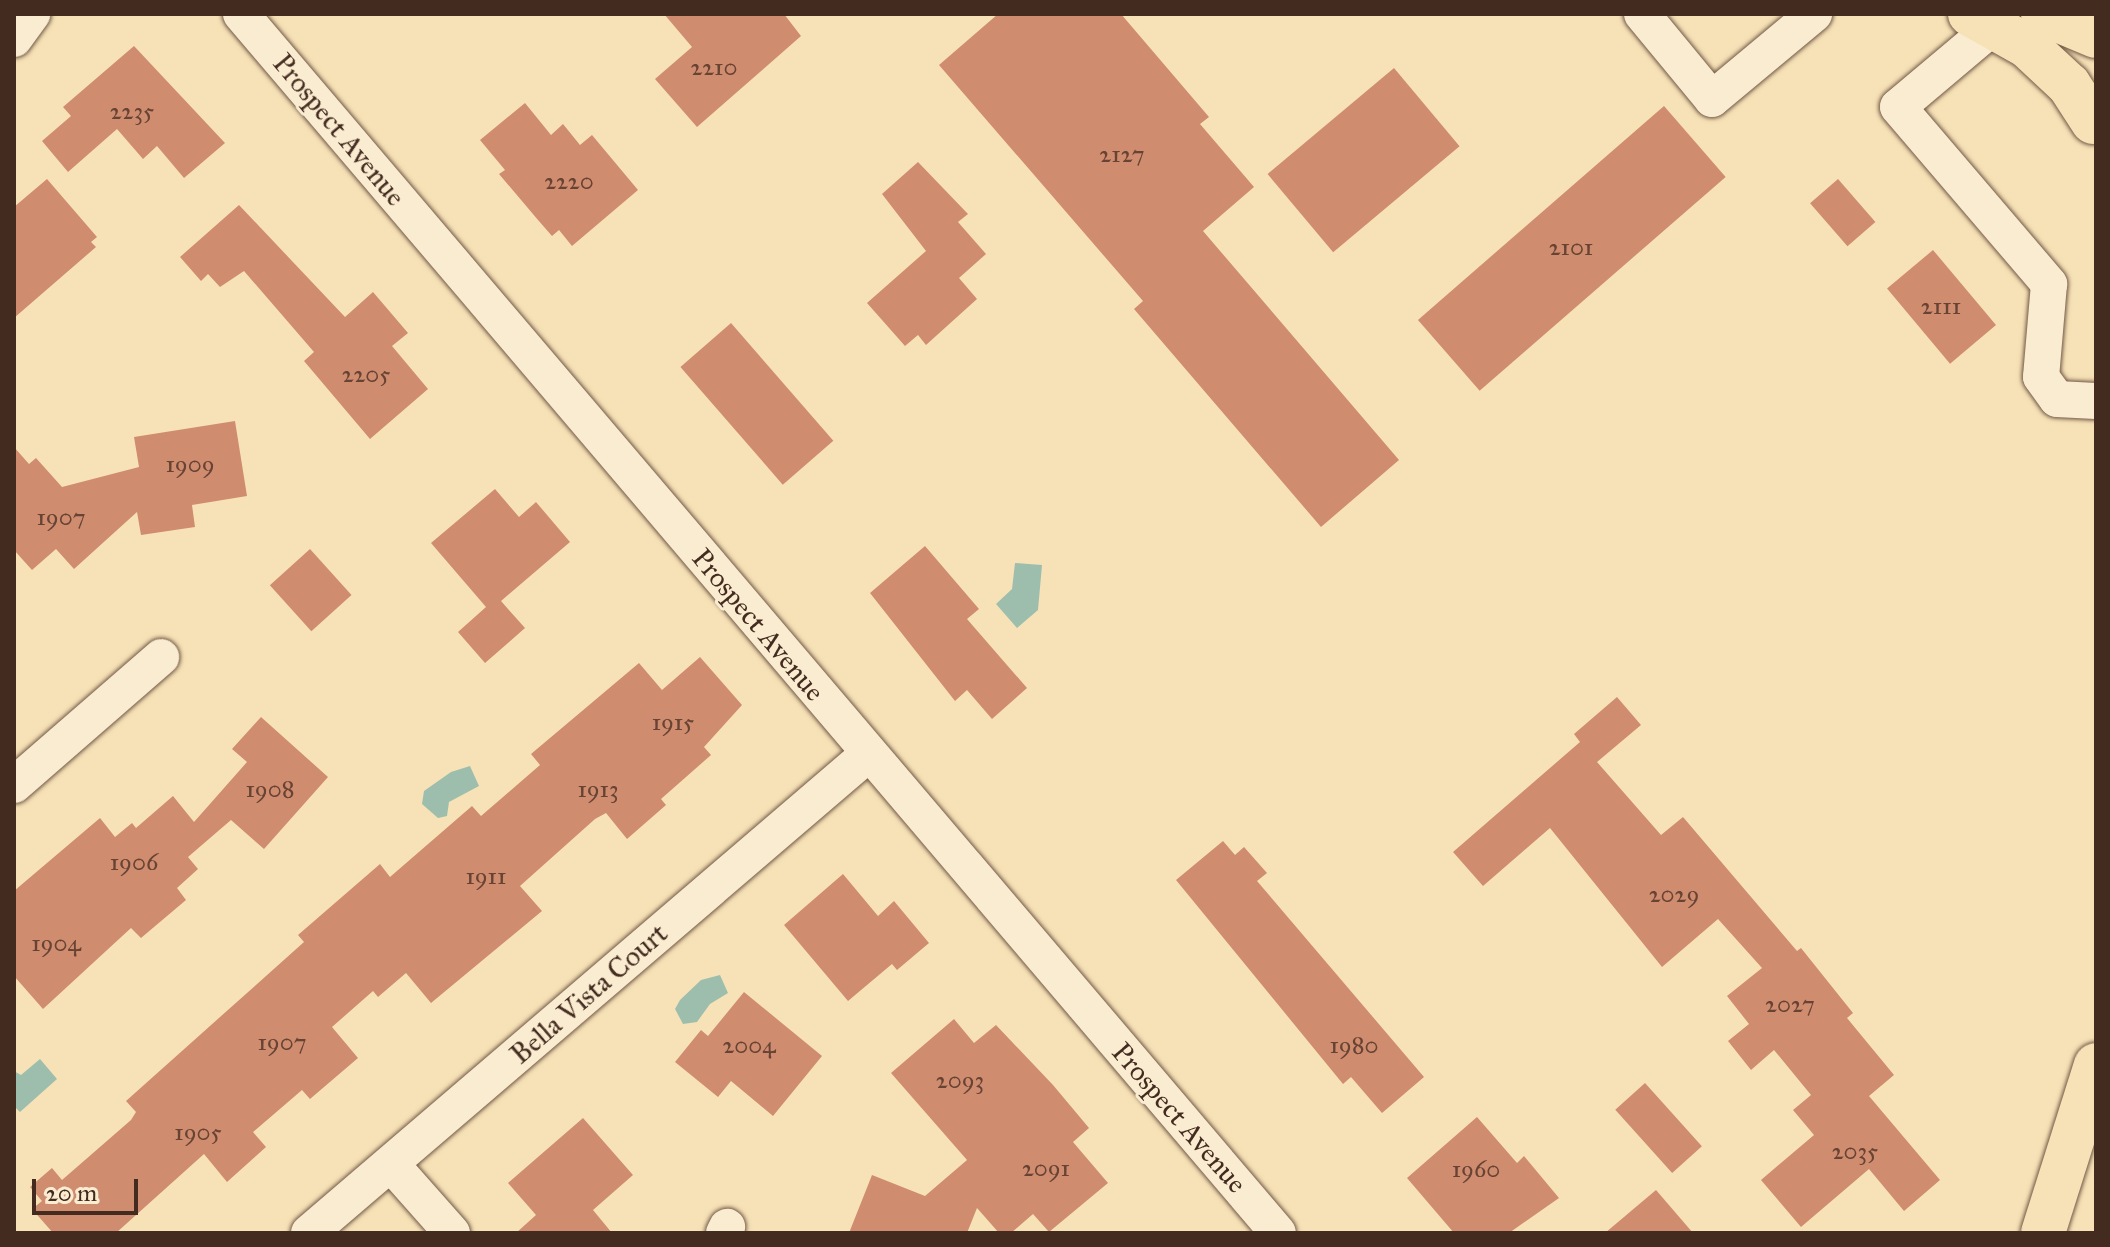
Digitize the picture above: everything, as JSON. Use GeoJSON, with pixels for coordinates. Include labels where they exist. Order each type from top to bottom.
{"type":"FeatureCollection","features":[{"type":"Feature","properties":{"kind":"main road"},"geometry":{"type":"LineString","coordinates":[[2043,14],[2096,36]]}},
{"type":"Feature","properties":{"kind":"main road"},"geometry":{"type":"LineString","coordinates":[[1981,20],[2027,46],[2069,85],[2095,123]]}},
{"type":"Feature","properties":{"kind":"main road"},"geometry":{"type":"LineString","coordinates":[[2043,1233],[2096,1065]]}},
{"type":"Feature","properties":{"kind":"street"},"geometry":{"type":"LineString","coordinates":[[14,39],[32,14]]}},
{"type":"Feature","properties":{"kind":"street","name":"Prospect Avenue"},"geometry":{"type":"LineString","coordinates":[[241,14],[867,755],[1278,1233]]}},
{"type":"Feature","properties":{"kind":"street"},"geometry":{"type":"LineString","coordinates":[[1642,14],[1712,99],[1814,14]]}},
{"type":"Feature","properties":{"kind":"street"},"geometry":{"type":"LineString","coordinates":[[1981,20],[1898,107],[2049,284],[2041,377],[2057,399],[2096,401]]}},
{"type":"Feature","properties":{"kind":"street"},"geometry":{"type":"LineString","coordinates":[[14,785],[161,657]]}},
{"type":"Feature","properties":{"kind":"street","name":"Bella Vista Court"},"geometry":{"type":"LineString","coordinates":[[309,1233],[867,755]]}},
{"type":"Feature","properties":{"kind":"street"},"geometry":{"type":"LineString","coordinates":[[391,1164],[452,1233]]}},
{"type":"Feature","properties":{"kind":"shaded area"},"geometry":{"type":"Polygon","coordinates":[[[1015,563],[1042,565],[1038,610],[1017,628],[996,604],[1012,589],[1015,563]]]}},
{"type":"Feature","properties":{"kind":"shaded area"},"geometry":{"type":"Polygon","coordinates":[[[470,766],[479,786],[449,802],[447,816],[438,818],[422,804],[424,791],[451,772],[470,766]]]}},
{"type":"Feature","properties":{"kind":"shaded area"},"geometry":{"type":"Polygon","coordinates":[[[720,975],[728,993],[710,1004],[697,1022],[683,1024],[675,1009],[680,1000],[701,980],[720,975]]]}},
{"type":"Feature","properties":{"kind":"shaded area"},"geometry":{"type":"Polygon","coordinates":[[[40,1059],[57,1079],[20,1112],[14,1106],[14,1071],[21,1075],[40,1059]]]}},
{"type":"Feature","properties":{"kind":"building"},"geometry":{"type":"Polygon","coordinates":[[[664,14],[784,14],[801,36],[697,127],[655,79],[692,47],[664,14]]]}},
{"type":"Feature","properties":{"kind":"building"},"geometry":{"type":"Polygon","coordinates":[[[998,14],[1121,14],[1209,117],[1200,124],[1254,187],[1203,231],[1399,460],[1321,527],[1134,309],[1143,301],[939,65],[998,14]]]}},
{"type":"Feature","properties":{"kind":"building"},"geometry":{"type":"Polygon","coordinates":[[[134,46],[225,143],[184,178],[157,146],[143,159],[117,129],[68,172],[42,141],[71,116],[63,107],[134,46]]]}},
{"type":"Feature","properties":{"kind":"building"},"geometry":{"type":"Polygon","coordinates":[[[1394,68],[1460,146],[1333,252],[1268,174],[1394,68]]]}},
{"type":"Feature","properties":{"kind":"building"},"geometry":{"type":"Polygon","coordinates":[[[525,103],[551,135],[563,124],[580,145],[592,135],[638,190],[572,246],[559,230],[552,236],[538,220],[499,174],[505,170],[480,140],[525,103]]]}},
{"type":"Feature","properties":{"kind":"building"},"geometry":{"type":"Polygon","coordinates":[[[1664,106],[1726,177],[1480,391],[1418,320],[1664,106]]]}},
{"type":"Feature","properties":{"kind":"building"},"geometry":{"type":"Polygon","coordinates":[[[918,162],[968,214],[958,222],[986,254],[959,278],[977,299],[926,345],[918,335],[905,346],[867,303],[926,251],[882,194],[918,162]]]}},
{"type":"Feature","properties":{"kind":"building"},"geometry":{"type":"Polygon","coordinates":[[[47,179],[97,237],[91,242],[96,247],[14,318],[14,207],[47,179]]]}},
{"type":"Feature","properties":{"kind":"building"},"geometry":{"type":"Polygon","coordinates":[[[1838,179],[1875,222],[1847,246],[1810,203],[1838,179]]]}},
{"type":"Feature","properties":{"kind":"building"},"geometry":{"type":"Polygon","coordinates":[[[239,205],[345,317],[373,292],[408,333],[392,346],[428,389],[370,439],[304,361],[314,352],[244,271],[220,287],[208,274],[201,281],[180,257],[239,205]]]}},
{"type":"Feature","properties":{"kind":"building"},"geometry":{"type":"Polygon","coordinates":[[[1933,250],[1996,325],[1950,364],[1887,289],[1933,250]]]}},
{"type":"Feature","properties":{"kind":"building"},"geometry":{"type":"Polygon","coordinates":[[[731,323],[833,441],[783,485],[680,367],[731,323]]]}},
{"type":"Feature","properties":{"kind":"building"},"geometry":{"type":"Polygon","coordinates":[[[235,421],[247,496],[192,505],[195,527],[141,535],[137,512],[74,569],[56,549],[32,570],[14,550],[14,447],[29,464],[36,458],[62,487],[139,467],[134,437],[235,421]]]}},
{"type":"Feature","properties":{"kind":"building"},"geometry":{"type":"Polygon","coordinates":[[[495,489],[519,517],[536,502],[570,542],[501,601],[525,628],[485,663],[458,632],[486,607],[431,543],[495,489]]]}},
{"type":"Feature","properties":{"kind":"building"},"geometry":{"type":"Polygon","coordinates":[[[925,546],[979,609],[967,619],[1027,688],[992,719],[967,690],[955,701],[870,593],[925,546]]]}},
{"type":"Feature","properties":{"kind":"building"},"geometry":{"type":"Polygon","coordinates":[[[310,549],[351,595],[311,631],[270,585],[310,549]]]}},
{"type":"Feature","properties":{"kind":"building"},"geometry":{"type":"Polygon","coordinates":[[[700,657],[742,705],[704,747],[711,755],[661,799],[666,805],[627,839],[606,813],[595,819],[520,886],[542,911],[431,1003],[406,973],[378,997],[373,991],[332,1027],[358,1058],[310,1099],[302,1090],[253,1132],[266,1147],[227,1182],[204,1154],[116,1233],[53,1233],[32,1209],[42,1201],[30,1187],[52,1168],[62,1180],[131,1120],[136,1112],[126,1101],[304,942],[298,935],[380,864],[390,877],[472,806],[481,816],[540,765],[531,754],[639,663],[662,690],[700,657]]]}},
{"type":"Feature","properties":{"kind":"building"},"geometry":{"type":"Polygon","coordinates":[[[1617,697],[1641,725],[1597,762],[1661,835],[1683,817],[1797,951],[1801,948],[1853,1013],[1847,1018],[1894,1075],[1869,1096],[1940,1180],[1904,1211],[1869,1169],[1801,1227],[1761,1180],[1814,1135],[1793,1110],[1811,1095],[1774,1050],[1751,1070],[1728,1041],[1749,1024],[1727,996],[1762,968],[1718,919],[1662,967],[1550,828],[1483,886],[1453,852],[1580,742],[1574,734],[1617,697]]]}},
{"type":"Feature","properties":{"kind":"building"},"geometry":{"type":"Polygon","coordinates":[[[261,717],[328,777],[264,849],[231,820],[188,857],[198,869],[177,888],[186,900],[141,938],[131,928],[43,1009],[14,976],[14,891],[100,818],[115,837],[132,823],[136,828],[173,796],[194,822],[247,762],[232,749],[261,717]]]}},
{"type":"Feature","properties":{"kind":"building"},"geometry":{"type":"Polygon","coordinates":[[[1223,841],[1235,855],[1244,847],[1267,873],[1257,881],[1424,1077],[1382,1113],[1351,1077],[1343,1084],[1176,880],[1223,841]]]}},
{"type":"Feature","properties":{"kind":"building"},"geometry":{"type":"Polygon","coordinates":[[[843,874],[878,916],[894,901],[929,943],[897,970],[892,964],[848,1001],[784,925],[843,874]]]}},
{"type":"Feature","properties":{"kind":"building"},"geometry":{"type":"Polygon","coordinates":[[[744,992],[822,1056],[773,1116],[731,1081],[718,1097],[675,1062],[701,1030],[708,1036],[744,992]]]}},
{"type":"Feature","properties":{"kind":"building"},"geometry":{"type":"Polygon","coordinates":[[[954,1019],[974,1043],[996,1025],[1053,1085],[1089,1128],[1073,1142],[1108,1183],[1049,1232],[1033,1214],[1011,1233],[999,1233],[977,1208],[967,1233],[849,1233],[872,1175],[925,1196],[967,1160],[891,1073],[954,1019]]]}},
{"type":"Feature","properties":{"kind":"building"},"geometry":{"type":"Polygon","coordinates":[[[1645,1083],[1702,1146],[1672,1173],[1615,1110],[1645,1083]]]}},
{"type":"Feature","properties":{"kind":"building"},"geometry":{"type":"Polygon","coordinates":[[[1477,1117],[1517,1163],[1524,1156],[1559,1198],[1509,1233],[1454,1233],[1407,1178],[1477,1117]]]}},
{"type":"Feature","properties":{"kind":"building"},"geometry":{"type":"Polygon","coordinates":[[[583,1118],[633,1175],[593,1210],[612,1233],[516,1233],[536,1215],[508,1183],[583,1118]]]}},
{"type":"Feature","properties":{"kind":"building"},"geometry":{"type":"Polygon","coordinates":[[[1656,1190],[1693,1233],[1605,1233],[1656,1190]]]}}]}
